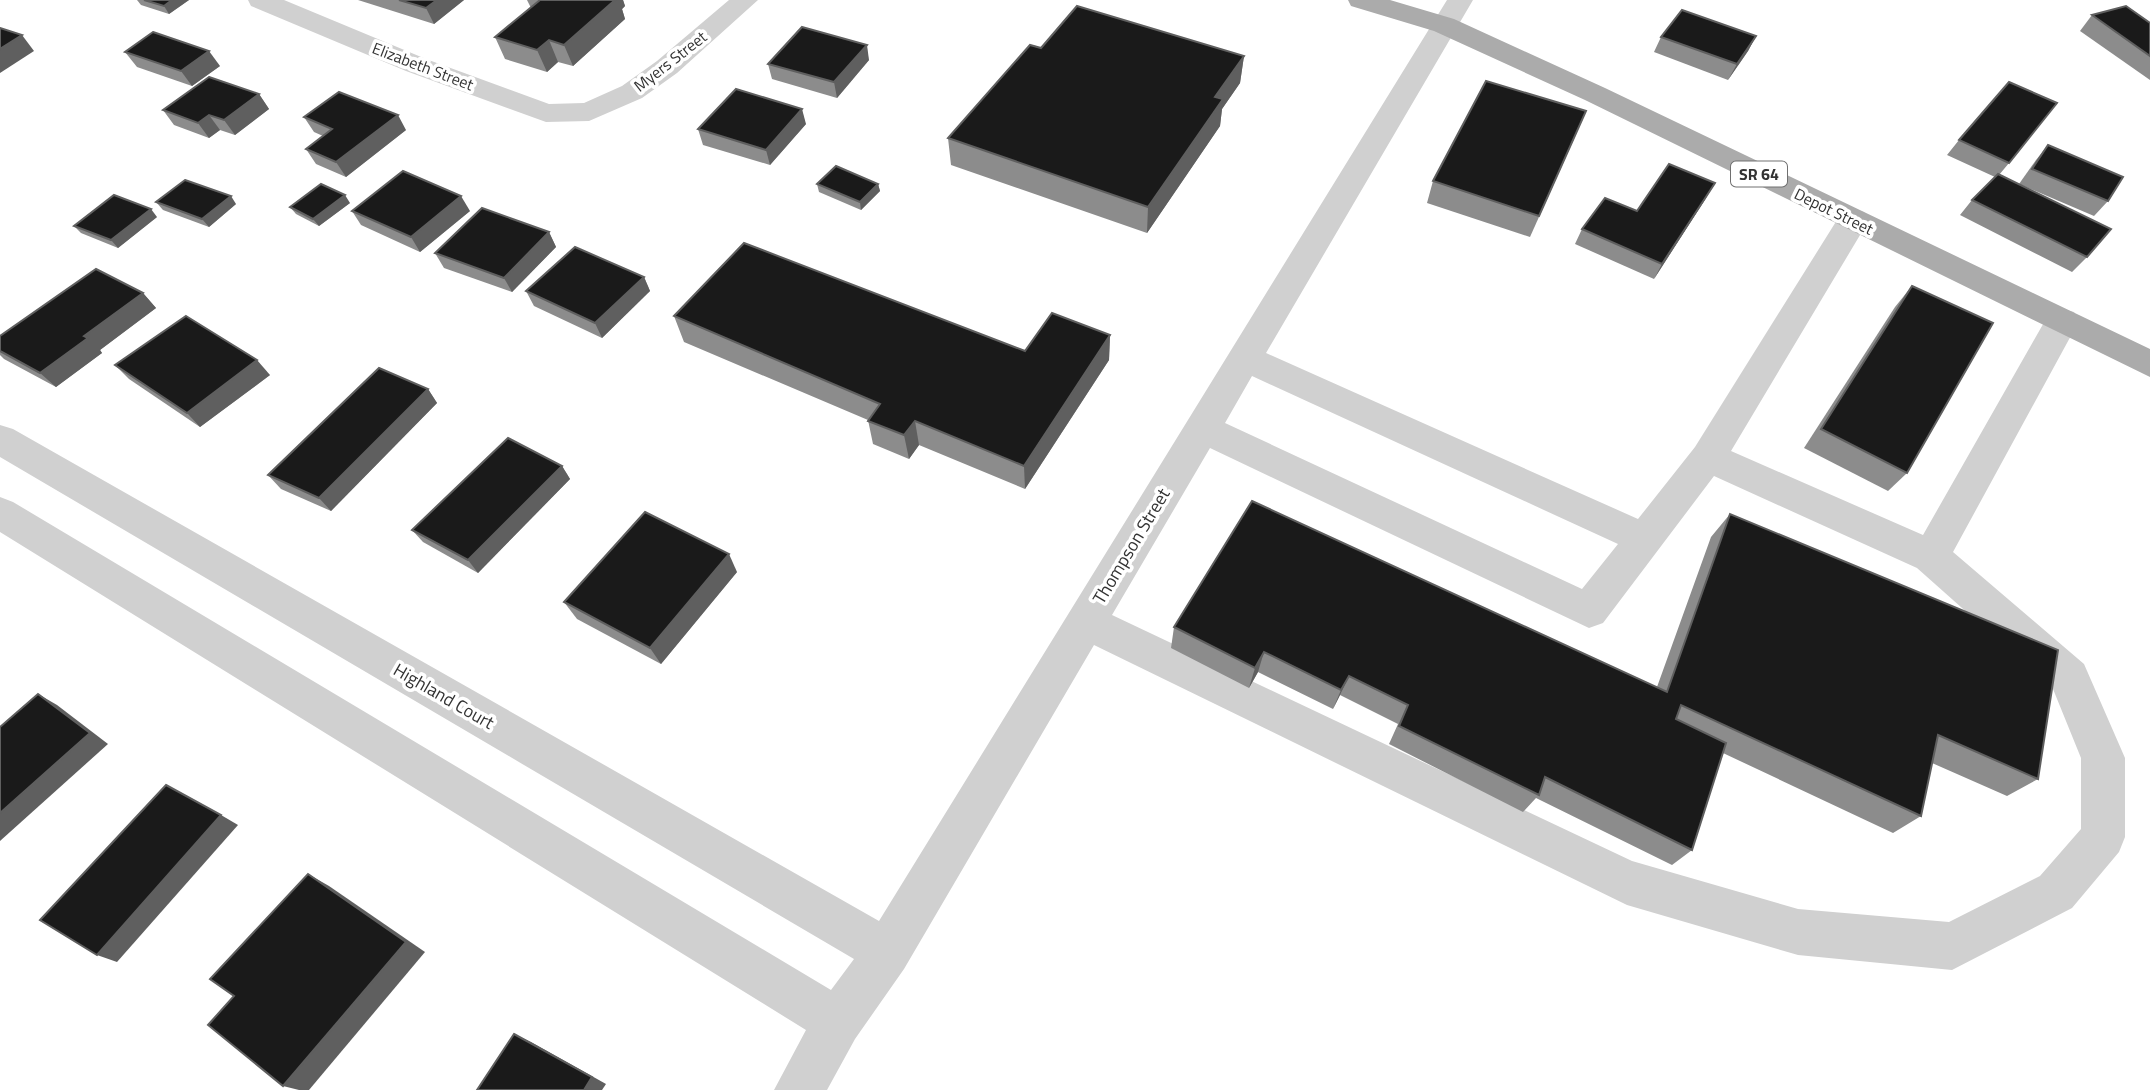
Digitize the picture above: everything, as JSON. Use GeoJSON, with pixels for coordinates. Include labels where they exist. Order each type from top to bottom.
{"type":"FeatureCollection","features":[{"type":"Feature","properties":{"kind":"main road","name":"Depot Street"},"geometry":{"type":"LineString","coordinates":[[1361,0],[1452,13],[1595,94],[2150,364]]}},
{"type":"Feature","properties":{"kind":"street","name":"Elizabeth Street"},"geometry":{"type":"LineString","coordinates":[[261,0],[416,65],[546,113],[589,112]]}},
{"type":"Feature","properties":{"kind":"street","name":"Myers Street"},"geometry":{"type":"LineString","coordinates":[[589,112],[632,92],[667,67],[745,0]]}},
{"type":"Feature","properties":{"kind":"street","name":"Thompson Street"},"geometry":{"type":"LineString","coordinates":[[799,1090],[838,1022],[887,953],[1452,13]]}},
{"type":"Feature","properties":{"kind":"street"},"geometry":{"type":"LineString","coordinates":[[1202,428],[1589,611],[1708,457],[1853,220]]}},
{"type":"Feature","properties":{"kind":"street"},"geometry":{"type":"LineString","coordinates":[[1931,556],[2062,321]]}},
{"type":"Feature","properties":{"kind":"street"},"geometry":{"type":"LineString","coordinates":[[1244,358],[1645,539]]}},
{"type":"Feature","properties":{"kind":"street","name":"Highland Court"},"geometry":{"type":"LineString","coordinates":[[0,439],[887,953]]}},
{"type":"Feature","properties":{"kind":"street"},"geometry":{"type":"LineString","coordinates":[[1086,622],[1627,882],[1798,932],[1952,946],[2056,892],[2103,837],[2103,758],[2069,677],[1931,556],[1708,457]]}},
{"type":"Feature","properties":{"kind":"street"},"geometry":{"type":"LineString","coordinates":[[0,513],[838,1022]]}},
{"type":"Feature","properties":{"kind":"building"},"geometry":{"type":"Polygon","coordinates":[[[144,0],[172,0],[164,6],[144,0]]]}},
{"type":"Feature","properties":{"kind":"building"},"geometry":{"type":"Polygon","coordinates":[[[399,0],[437,0],[426,8],[399,0]]]}},
{"type":"Feature","properties":{"kind":"building"},"geometry":{"type":"Polygon","coordinates":[[[540,0],[615,0],[564,45],[549,40],[537,50],[495,37],[540,0]]]}},
{"type":"Feature","properties":{"kind":"building"},"geometry":{"type":"Polygon","coordinates":[[[1077,6],[1244,56],[1215,97],[1223,99],[1148,207],[948,138],[1030,45],[1041,48],[1077,6]]]}},
{"type":"Feature","properties":{"kind":"building"},"geometry":{"type":"Polygon","coordinates":[[[2126,6],[2150,23],[2150,56],[2092,15],[2126,6]]]}},
{"type":"Feature","properties":{"kind":"building"},"geometry":{"type":"Polygon","coordinates":[[[1682,10],[1756,36],[1737,64],[1661,37],[1682,10]]]}},
{"type":"Feature","properties":{"kind":"building"},"geometry":{"type":"Polygon","coordinates":[[[802,27],[867,45],[834,82],[768,64],[802,27]]]}},
{"type":"Feature","properties":{"kind":"building"},"geometry":{"type":"Polygon","coordinates":[[[0,28],[22,35],[0,49],[0,28]]]}},
{"type":"Feature","properties":{"kind":"building"},"geometry":{"type":"Polygon","coordinates":[[[153,32],[209,51],[181,71],[125,52],[153,32]]]}},
{"type":"Feature","properties":{"kind":"building"},"geometry":{"type":"Polygon","coordinates":[[[209,77],[259,94],[224,120],[209,115],[198,123],[163,110],[209,77]]]}},
{"type":"Feature","properties":{"kind":"building"},"geometry":{"type":"Polygon","coordinates":[[[1486,81],[1586,111],[1539,216],[1433,181],[1486,81]]]}},
{"type":"Feature","properties":{"kind":"building"},"geometry":{"type":"Polygon","coordinates":[[[2009,82],[2057,103],[2009,163],[1959,140],[2009,82]]]}},
{"type":"Feature","properties":{"kind":"building"},"geometry":{"type":"Polygon","coordinates":[[[736,89],[802,109],[766,150],[698,129],[736,89]]]}},
{"type":"Feature","properties":{"kind":"building"},"geometry":{"type":"Polygon","coordinates":[[[339,92],[398,115],[336,162],[306,149],[332,129],[304,117],[339,92]]]}},
{"type":"Feature","properties":{"kind":"building"},"geometry":{"type":"Polygon","coordinates":[[[2048,145],[2123,177],[2108,201],[2032,169],[2048,145]]]}},
{"type":"Feature","properties":{"kind":"building"},"geometry":{"type":"Polygon","coordinates":[[[1669,164],[1715,183],[1662,264],[1582,229],[1605,198],[1637,211],[1669,164]]]}},
{"type":"Feature","properties":{"kind":"building"},"geometry":{"type":"Polygon","coordinates":[[[836,166],[878,184],[860,202],[817,184],[836,166]]]}},
{"type":"Feature","properties":{"kind":"building"},"geometry":{"type":"Polygon","coordinates":[[[403,171],[461,196],[411,237],[352,211],[403,171]]]}},
{"type":"Feature","properties":{"kind":"building"},"geometry":{"type":"Polygon","coordinates":[[[1998,174],[2111,229],[2087,257],[1972,200],[1998,174]]]}},
{"type":"Feature","properties":{"kind":"building"},"geometry":{"type":"Polygon","coordinates":[[[185,180],[231,196],[202,219],[156,202],[185,180]]]}},
{"type":"Feature","properties":{"kind":"building"},"geometry":{"type":"Polygon","coordinates":[[[321,184],[345,195],[313,219],[290,207],[321,184]]]}},
{"type":"Feature","properties":{"kind":"building"},"geometry":{"type":"Polygon","coordinates":[[[114,195],[151,209],[111,240],[74,226],[114,195]]]}},
{"type":"Feature","properties":{"kind":"building"},"geometry":{"type":"Polygon","coordinates":[[[482,208],[549,232],[504,278],[435,253],[482,208]]]}},
{"type":"Feature","properties":{"kind":"building"},"geometry":{"type":"Polygon","coordinates":[[[744,243],[1025,351],[1052,313],[1110,335],[1024,466],[915,421],[904,435],[868,421],[880,404],[674,316],[744,243]]]}},
{"type":"Feature","properties":{"kind":"building"},"geometry":{"type":"Polygon","coordinates":[[[575,247],[644,277],[595,323],[526,291],[575,247]]]}},
{"type":"Feature","properties":{"kind":"building"},"geometry":{"type":"Polygon","coordinates":[[[96,269],[143,293],[84,336],[88,338],[40,373],[0,351],[0,336],[96,269]]]}},
{"type":"Feature","properties":{"kind":"building"},"geometry":{"type":"Polygon","coordinates":[[[1912,286],[1993,323],[1907,473],[1821,429],[1912,286]]]}},
{"type":"Feature","properties":{"kind":"building"},"geometry":{"type":"Polygon","coordinates":[[[186,316],[257,360],[187,413],[115,365],[186,316]]]}},
{"type":"Feature","properties":{"kind":"building"},"geometry":{"type":"Polygon","coordinates":[[[379,368],[428,389],[319,498],[268,475],[379,368]]]}},
{"type":"Feature","properties":{"kind":"building"},"geometry":{"type":"Polygon","coordinates":[[[508,438],[562,466],[468,560],[412,530],[508,438]]]}},
{"type":"Feature","properties":{"kind":"building"},"geometry":{"type":"Polygon","coordinates":[[[1252,501],[1667,692],[1730,514],[2058,650],[2038,779],[1938,735],[1921,816],[1681,705],[1676,719],[1726,743],[1692,850],[1545,777],[1539,795],[1399,726],[1408,705],[1349,676],[1341,690],[1264,652],[1255,668],[1174,627],[1252,501]]]}},
{"type":"Feature","properties":{"kind":"building"},"geometry":{"type":"Polygon","coordinates":[[[645,512],[729,554],[650,648],[564,602],[645,512]]]}},
{"type":"Feature","properties":{"kind":"building"},"geometry":{"type":"Polygon","coordinates":[[[38,694],[90,733],[0,813],[0,727],[38,694]]]}},
{"type":"Feature","properties":{"kind":"building"},"geometry":{"type":"Polygon","coordinates":[[[166,785],[221,815],[97,955],[40,920],[166,785]]]}},
{"type":"Feature","properties":{"kind":"building"},"geometry":{"type":"Polygon","coordinates":[[[308,874],[406,942],[283,1086],[208,1025],[234,996],[210,979],[308,874]]]}},
{"type":"Feature","properties":{"kind":"building"},"geometry":{"type":"Polygon","coordinates":[[[514,1034],[592,1077],[584,1090],[477,1090],[514,1034]]]}}]}
